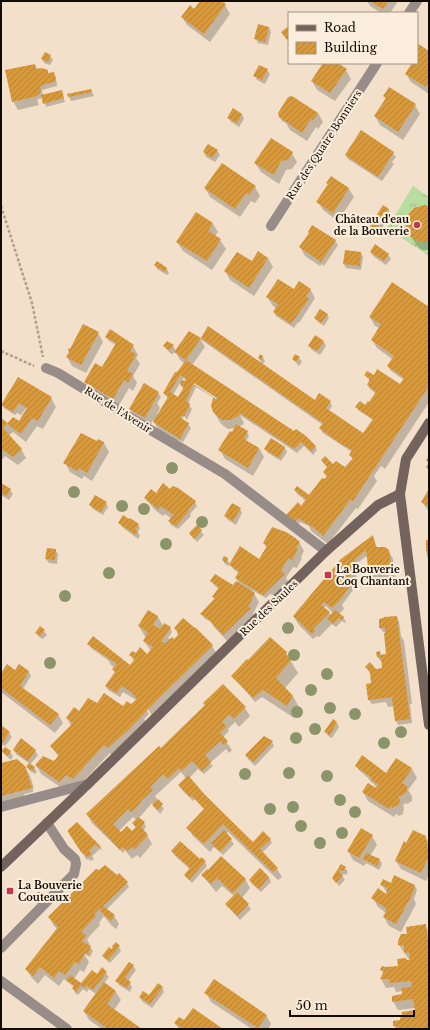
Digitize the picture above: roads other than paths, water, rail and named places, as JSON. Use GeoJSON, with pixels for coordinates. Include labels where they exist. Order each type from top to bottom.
{"type":"FeatureCollection","features":[{"type":"Feature","properties":{"kind":"street"},"geometry":{"type":"LineString","coordinates":[[410,12],[417,1]]}},
{"type":"Feature","properties":{"kind":"street","name":"Rue des Quatre Bonniers"},"geometry":{"type":"LineString","coordinates":[[271,226],[376,64]]}},
{"type":"Feature","properties":{"kind":"street","name":"Rue de l'Avenir"},"geometry":{"type":"LineString","coordinates":[[46,368],[58,373],[225,474],[326,552]]}},
{"type":"Feature","properties":{"kind":"street"},"geometry":{"type":"LineString","coordinates":[[429,424],[406,459],[400,494],[429,725]]}},
{"type":"Feature","properties":{"kind":"street","name":"Rue des Saules"},"geometry":{"type":"LineString","coordinates":[[1,867],[326,552],[378,505],[400,494]]}},
{"type":"Feature","properties":{"kind":"street","name":"Rue des Saules"},"geometry":{"type":"LineString","coordinates":[[1,807],[88,784]]}},
{"type":"Feature","properties":{"kind":"street"},"geometry":{"type":"LineString","coordinates":[[1,948],[74,874],[76,864],[75,859],[64,849],[47,823]]}},
{"type":"Feature","properties":{"kind":"street"},"geometry":{"type":"LineString","coordinates":[[1,981],[67,1029]]}},
{"type":"Feature","properties":{"kind":"place","name":"Château d'eau de la Bouverie"},"geometry":{"type":"Point","coordinates":[417,225]}},
{"type":"Feature","properties":{"kind":"place","name":"La Bouverie Coq Chantant"},"geometry":{"type":"Point","coordinates":[328,575]}},
{"type":"Feature","properties":{"kind":"place","name":"La Bouverie Couteaux"},"geometry":{"type":"Point","coordinates":[10,891]}}]}
